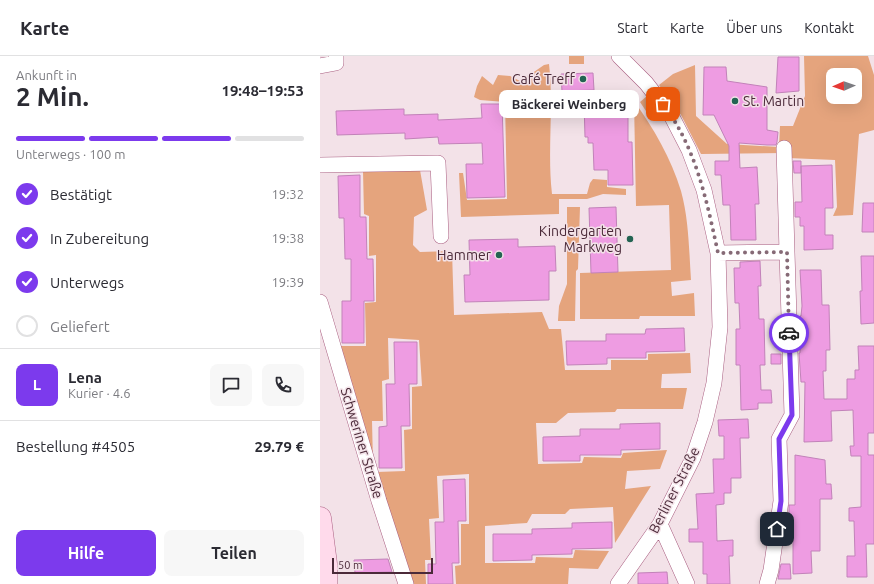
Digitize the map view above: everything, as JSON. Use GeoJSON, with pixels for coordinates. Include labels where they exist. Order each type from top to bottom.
{"type":"FeatureCollection","features":[{"type":"Feature","properties":{"kind":"main road"},"geometry":{"type":"LineString","coordinates":[[320,518],[326,564],[326,584]]}},
{"type":"Feature","properties":{"kind":"street"},"geometry":{"type":"LineString","coordinates":[[320,66],[336,63],[336,56]]}},
{"type":"Feature","properties":{"kind":"street","name":"Berliner Straße"},"geometry":{"type":"LineString","coordinates":[[618,584],[660,524],[693,458],[705,422],[714,383],[720,327],[718,253],[704,190],[689,150],[672,115],[646,83],[619,56]]}},
{"type":"Feature","properties":{"kind":"street"},"geometry":{"type":"LineString","coordinates":[[767,584],[771,570],[781,501],[779,439],[792,415],[784,148]]}},
{"type":"Feature","properties":{"kind":"street"},"geometry":{"type":"LineString","coordinates":[[320,165],[438,163],[440,236]]}},
{"type":"Feature","properties":{"kind":"street"},"geometry":{"type":"LineString","coordinates":[[718,253],[787,252]]}},
{"type":"Feature","properties":{"kind":"street","name":"Schweriner Straße"},"geometry":{"type":"LineString","coordinates":[[320,302],[377,494],[406,584]]}},
{"type":"Feature","properties":{"kind":"street"},"geometry":{"type":"LineString","coordinates":[[660,524],[687,584]]}},
{"type":"Feature","properties":{"kind":"shaded area"},"geometry":{"type":"Polygon","coordinates":[[[569,56],[584,56],[584,64],[569,64],[569,56]]]}},
{"type":"Feature","properties":{"kind":"shaded area"},"geometry":{"type":"Polygon","coordinates":[[[804,56],[868,56],[874,75],[874,130],[859,134],[853,215],[833,216],[837,207],[835,160],[788,158],[786,153],[701,154],[681,115],[659,85],[673,74],[695,65],[696,116],[727,144],[779,147],[780,126],[793,126],[805,96],[804,56]]]}},
{"type":"Feature","properties":{"kind":"shaded area"},"geometry":{"type":"Polygon","coordinates":[[[549,64],[551,96],[550,162],[552,194],[587,194],[590,183],[593,179],[607,180],[607,187],[626,189],[626,195],[603,194],[587,199],[559,199],[559,214],[461,217],[459,173],[463,173],[467,200],[507,199],[505,102],[480,100],[474,97],[482,76],[493,85],[498,75],[510,76],[522,82],[525,77],[544,65],[549,64]]]}},
{"type":"Feature","properties":{"kind":"shaded area"},"geometry":{"type":"Polygon","coordinates":[[[647,96],[658,111],[650,117],[640,102],[647,96]]]}},
{"type":"Feature","properties":{"kind":"shaded area"},"geometry":{"type":"Polygon","coordinates":[[[634,101],[661,144],[681,191],[687,224],[691,280],[671,282],[672,296],[694,293],[695,316],[640,316],[639,319],[580,319],[580,273],[671,270],[669,205],[636,206],[634,101]]]}},
{"type":"Feature","properties":{"kind":"shaded area"},"geometry":{"type":"Polygon","coordinates":[[[420,170],[427,210],[414,217],[413,245],[420,252],[452,251],[454,315],[542,312],[549,329],[561,329],[565,370],[611,370],[611,360],[648,360],[648,354],[690,353],[691,373],[662,374],[661,388],[687,388],[683,409],[617,409],[615,412],[568,413],[556,423],[536,423],[538,464],[582,463],[584,457],[621,458],[623,453],[667,450],[660,469],[627,471],[625,489],[651,486],[615,543],[613,507],[570,509],[565,514],[532,514],[527,523],[485,526],[485,563],[535,563],[536,557],[573,558],[575,550],[609,551],[598,569],[569,568],[568,584],[456,584],[455,566],[461,565],[461,524],[469,524],[469,474],[437,476],[439,518],[429,519],[431,560],[425,560],[426,584],[412,584],[377,472],[405,471],[404,430],[412,429],[412,387],[422,386],[419,340],[388,338],[389,379],[382,381],[383,421],[372,421],[373,463],[338,346],[366,346],[365,303],[376,302],[376,255],[369,256],[369,216],[364,214],[363,171],[420,170]]]}},
{"type":"Feature","properties":{"kind":"shaded area"},"geometry":{"type":"Polygon","coordinates":[[[567,207],[580,207],[575,321],[558,321],[559,306],[567,284],[567,207]]]}},
{"type":"Feature","properties":{"kind":"building"},"geometry":{"type":"Polygon","coordinates":[[[778,57],[799,57],[799,91],[776,93],[778,57]]]}},
{"type":"Feature","properties":{"kind":"building"},"geometry":{"type":"Polygon","coordinates":[[[704,67],[726,67],[727,81],[767,87],[767,130],[778,132],[776,145],[739,143],[740,168],[757,167],[759,204],[755,204],[756,240],[731,240],[730,205],[723,205],[721,175],[715,175],[715,161],[729,161],[729,146],[714,115],[703,115],[704,67]]]}},
{"type":"Feature","properties":{"kind":"building"},"geometry":{"type":"Polygon","coordinates":[[[593,73],[594,90],[562,91],[561,74],[593,73]]]}},
{"type":"Feature","properties":{"kind":"building"},"geometry":{"type":"Polygon","coordinates":[[[618,101],[618,108],[628,108],[628,142],[632,142],[633,185],[608,185],[608,170],[594,170],[593,143],[588,143],[588,137],[585,137],[584,102],[618,101]]]}},
{"type":"Feature","properties":{"kind":"building"},"geometry":{"type":"Polygon","coordinates":[[[481,104],[502,104],[505,197],[467,198],[466,164],[483,164],[482,143],[439,144],[438,137],[405,139],[405,133],[337,135],[336,111],[404,109],[404,115],[438,114],[438,120],[482,118],[481,104]]]}},
{"type":"Feature","properties":{"kind":"building"},"geometry":{"type":"Polygon","coordinates":[[[793,161],[801,161],[801,173],[794,173],[793,161]]]}},
{"type":"Feature","properties":{"kind":"building"},"geometry":{"type":"Polygon","coordinates":[[[832,165],[833,208],[825,208],[825,235],[833,235],[833,249],[804,250],[804,226],[800,226],[800,217],[795,217],[795,202],[802,202],[801,166],[832,165]]]}},
{"type":"Feature","properties":{"kind":"building"},"geometry":{"type":"Polygon","coordinates":[[[360,175],[360,217],[366,217],[367,259],[373,259],[374,301],[364,301],[364,343],[342,343],[342,301],[351,301],[351,259],[345,259],[344,218],[339,218],[338,176],[360,175]]]}},
{"type":"Feature","properties":{"kind":"building"},"geometry":{"type":"Polygon","coordinates":[[[863,203],[874,203],[874,232],[862,232],[863,203]]]}},
{"type":"Feature","properties":{"kind":"building","name":"Kindergarten Markweg"},"geometry":{"type":"Polygon","coordinates":[[[616,207],[618,272],[591,273],[589,208],[616,207]]]}},
{"type":"Feature","properties":{"kind":"building"},"geometry":{"type":"Polygon","coordinates":[[[518,239],[518,247],[555,246],[556,271],[549,271],[549,300],[465,302],[464,275],[470,275],[469,240],[518,239]]]}},
{"type":"Feature","properties":{"kind":"building"},"geometry":{"type":"Polygon","coordinates":[[[861,256],[874,256],[874,323],[861,324],[861,256]]]}},
{"type":"Feature","properties":{"kind":"building"},"geometry":{"type":"Polygon","coordinates":[[[760,261],[761,286],[758,286],[759,319],[764,319],[765,365],[760,365],[761,390],[771,390],[772,403],[758,403],[758,409],[741,410],[740,365],[736,365],[736,329],[740,329],[739,303],[735,303],[734,268],[740,268],[740,262],[760,261]]]}},
{"type":"Feature","properties":{"kind":"building"},"geometry":{"type":"Polygon","coordinates":[[[800,270],[821,270],[822,305],[829,305],[830,350],[826,350],[826,371],[823,371],[824,399],[847,399],[847,379],[855,379],[855,370],[859,370],[858,346],[874,346],[874,433],[868,433],[868,455],[874,455],[874,544],[866,544],[867,577],[847,577],[847,556],[855,556],[854,521],[849,521],[849,508],[861,507],[861,456],[851,456],[850,446],[854,446],[853,410],[831,411],[832,441],[804,442],[805,382],[801,382],[799,353],[800,316],[802,306],[800,270]]]}},
{"type":"Feature","properties":{"kind":"building"},"geometry":{"type":"Polygon","coordinates":[[[684,328],[685,351],[646,352],[646,358],[607,358],[607,364],[567,365],[566,341],[606,341],[606,334],[645,334],[646,329],[684,328]]]}},
{"type":"Feature","properties":{"kind":"building"},"geometry":{"type":"Polygon","coordinates":[[[394,342],[417,342],[417,384],[409,384],[410,426],[401,426],[402,468],[379,468],[379,427],[387,426],[386,384],[395,384],[394,342]]]}},
{"type":"Feature","properties":{"kind":"building"},"geometry":{"type":"Polygon","coordinates":[[[771,354],[781,354],[781,364],[771,364],[771,354]]]}},
{"type":"Feature","properties":{"kind":"building"},"geometry":{"type":"Polygon","coordinates":[[[748,419],[749,438],[740,438],[741,478],[731,478],[731,493],[724,493],[724,504],[716,505],[717,541],[733,540],[733,556],[729,556],[730,584],[707,584],[707,574],[703,574],[703,542],[689,542],[689,529],[698,529],[696,494],[714,493],[713,459],[724,459],[724,436],[719,436],[718,420],[748,419]]]}},
{"type":"Feature","properties":{"kind":"building"},"geometry":{"type":"Polygon","coordinates":[[[660,423],[660,449],[621,450],[621,455],[580,455],[580,461],[543,461],[543,437],[580,436],[580,429],[620,429],[620,424],[660,423]]]}},
{"type":"Feature","properties":{"kind":"building"},"geometry":{"type":"Polygon","coordinates":[[[795,455],[825,460],[826,484],[831,484],[832,499],[820,499],[820,551],[811,551],[812,573],[793,574],[793,541],[789,541],[789,505],[795,505],[795,455]]]}},
{"type":"Feature","properties":{"kind":"building"},"geometry":{"type":"Polygon","coordinates":[[[465,479],[466,521],[458,521],[459,563],[452,563],[453,584],[428,584],[428,564],[436,564],[435,522],[444,522],[443,480],[465,479]]]}},
{"type":"Feature","properties":{"kind":"building"},"geometry":{"type":"Polygon","coordinates":[[[612,522],[612,548],[572,549],[572,554],[532,555],[532,560],[493,561],[493,534],[532,534],[532,529],[572,528],[572,523],[612,522]]]}},
{"type":"Feature","properties":{"kind":"building"},"geometry":{"type":"Polygon","coordinates":[[[388,559],[392,572],[355,573],[354,560],[388,559]]]}},
{"type":"Feature","properties":{"kind":"building"},"geometry":{"type":"Polygon","coordinates":[[[781,564],[790,564],[791,579],[778,579],[781,564]]]}},
{"type":"Feature","properties":{"kind":"building"},"geometry":{"type":"Polygon","coordinates":[[[667,572],[668,584],[638,584],[638,573],[667,572]]]}},
{"type":"Feature","properties":{"kind":"way so far"},"geometry":{"type":"LineString","coordinates":[[663,104],[672,115],[689,150],[704,190],[718,253],[787,252],[789,333]]}},
{"type":"Feature","properties":{"kind":"place","name":"Café Treff"},"geometry":{"type":"Point","coordinates":[583,79]}},
{"type":"Feature","properties":{"kind":"place","name":"St. Martin"},"geometry":{"type":"Point","coordinates":[735,101]}},
{"type":"Feature","properties":{"kind":"place","name":"Bäckerei Weinberg"},"geometry":{"type":"Point","coordinates":[663,104]}},
{"type":"Feature","properties":{"kind":"place","name":"Kindergarten Markweg"},"geometry":{"type":"Point","coordinates":[630,239]}},
{"type":"Feature","properties":{"kind":"place","name":"Hammer"},"geometry":{"type":"Point","coordinates":[499,255]}},
{"type":"Feature","properties":{"kind":"route"},"geometry":{"type":"LineString","coordinates":[[777,529],[781,501],[779,439],[792,415],[789,333]]}}]}
